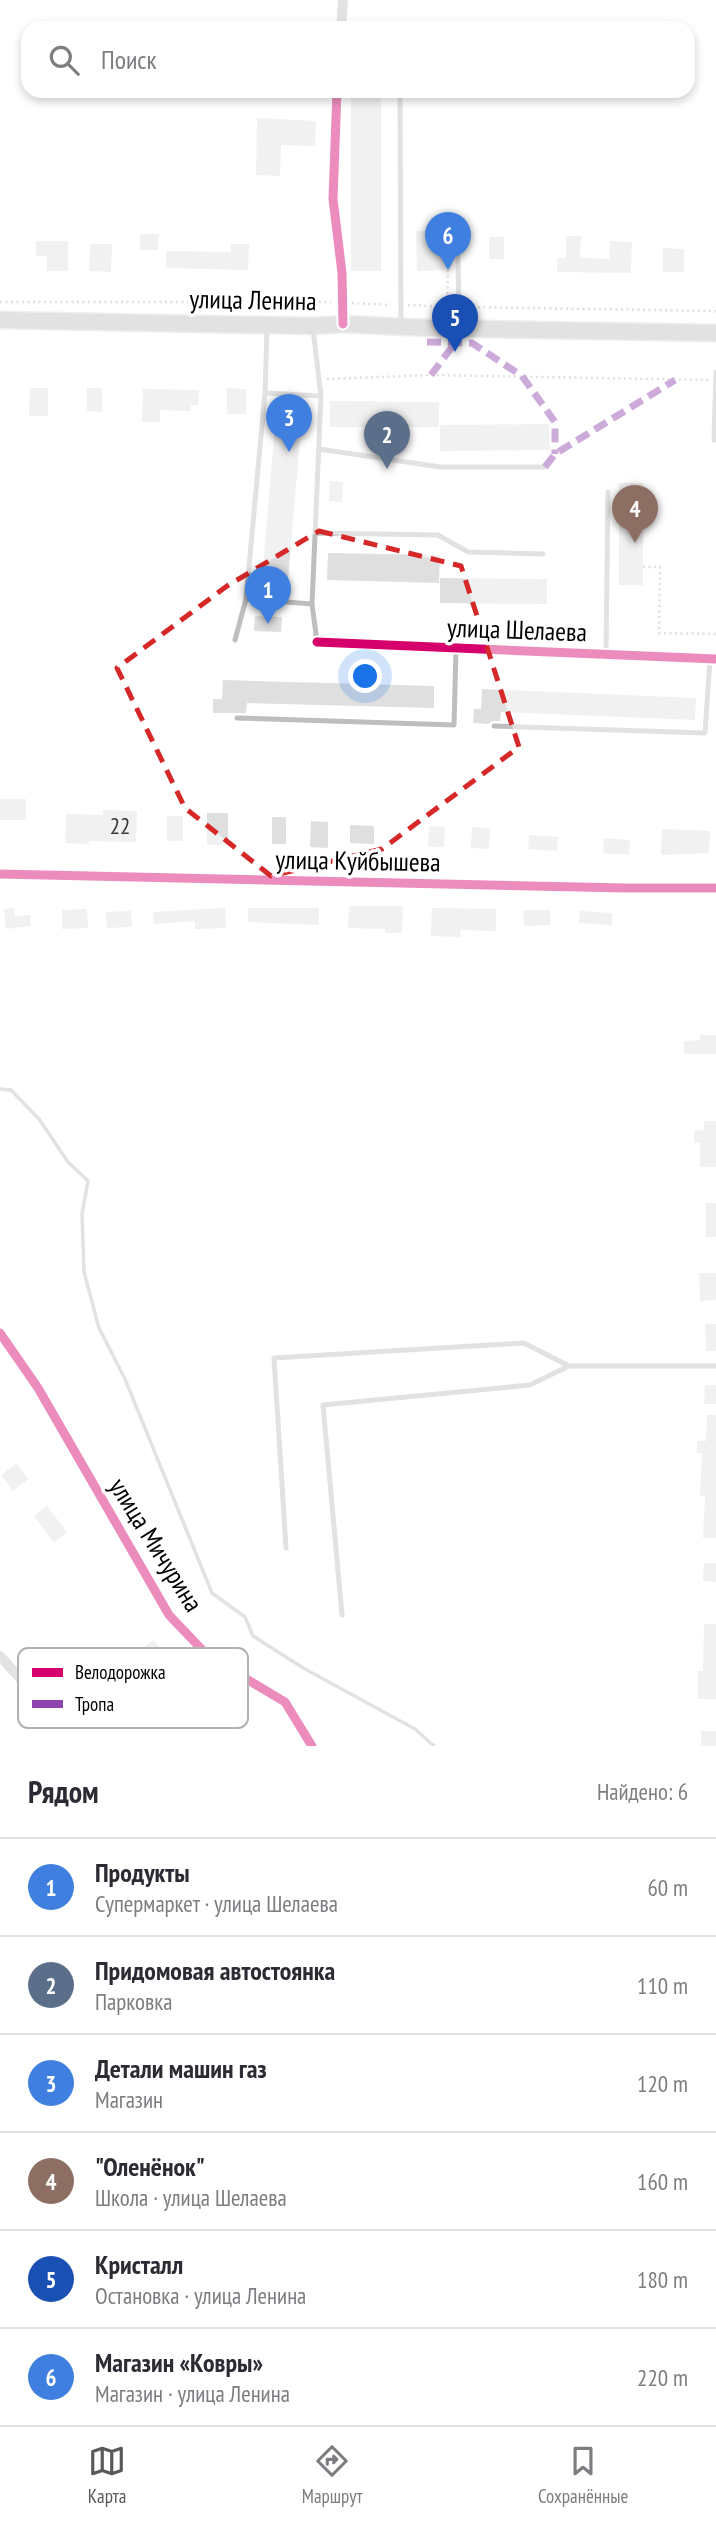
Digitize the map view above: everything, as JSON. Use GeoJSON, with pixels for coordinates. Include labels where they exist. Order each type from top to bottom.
{"type":"FeatureCollection","features":[{"type":"Feature","properties":{"kind":"main road","name":"улица Ленина"},"geometry":{"type":"LineString","coordinates":[[0,320],[313,326],[343,324],[459,329],[716,333]]}},
{"type":"Feature","properties":{"kind":"street"},"geometry":{"type":"LineString","coordinates":[[342,21],[343,0]]}},
{"type":"Feature","properties":{"kind":"street"},"geometry":{"type":"LineString","coordinates":[[337,98],[333,199],[342,273],[343,324]]}},
{"type":"Feature","properties":{"kind":"street","name":"улица Шелаева"},"geometry":{"type":"LineString","coordinates":[[317,642],[713,659]]}},
{"type":"Feature","properties":{"kind":"street","name":"улица Куйбышева"},"geometry":{"type":"LineString","coordinates":[[0,874],[716,888]]}},
{"type":"Feature","properties":{"kind":"street","name":"улица Мичурина"},"geometry":{"type":"LineString","coordinates":[[0,1332],[37,1388],[169,1615],[200,1648]]}},
{"type":"Feature","properties":{"kind":"street"},"geometry":{"type":"LineString","coordinates":[[0,1656],[18,1676]]}},
{"type":"Feature","properties":{"kind":"street","name":"улица Мичурина"},"geometry":{"type":"LineString","coordinates":[[248,1680],[285,1702],[312,1746]]}},
{"type":"Feature","properties":{"kind":"lane"},"geometry":{"type":"LineString","coordinates":[[400,98],[401,327]]}},
{"type":"Feature","properties":{"kind":"lane"},"geometry":{"type":"LineString","coordinates":[[458,256],[459,329]]}},
{"type":"Feature","properties":{"kind":"lane"},"geometry":{"type":"LineString","coordinates":[[235,640],[246,599],[265,393],[267,325]]}},
{"type":"Feature","properties":{"kind":"lane"},"geometry":{"type":"LineString","coordinates":[[313,326],[321,396],[312,604],[317,642]]}},
{"type":"Feature","properties":{"kind":"lane"},"geometry":{"type":"LineString","coordinates":[[716,372],[716,440]]}},
{"type":"Feature","properties":{"kind":"lane"},"geometry":{"type":"LineString","coordinates":[[265,393],[321,396]]}},
{"type":"Feature","properties":{"kind":"lane"},"geometry":{"type":"LineString","coordinates":[[319,449],[440,467],[545,467]]}},
{"type":"Feature","properties":{"kind":"lane"},"geometry":{"type":"LineString","coordinates":[[606,653],[608,492]]}},
{"type":"Feature","properties":{"kind":"lane"},"geometry":{"type":"LineString","coordinates":[[315,533],[438,535],[468,552],[543,554]]}},
{"type":"Feature","properties":{"kind":"lane"},"geometry":{"type":"LineString","coordinates":[[246,599],[312,604]]}},
{"type":"Feature","properties":{"kind":"lane"},"geometry":{"type":"LineString","coordinates":[[237,718],[454,725],[456,649]]}},
{"type":"Feature","properties":{"kind":"lane"},"geometry":{"type":"LineString","coordinates":[[494,726],[705,733],[713,659]]}},
{"type":"Feature","properties":{"kind":"lane"},"geometry":{"type":"LineString","coordinates":[[286,1549],[274,1358],[524,1343],[569,1366]]}},
{"type":"Feature","properties":{"kind":"lane"},"geometry":{"type":"LineString","coordinates":[[342,1615],[323,1405],[530,1385],[569,1366],[716,1366]]}},
{"type":"Feature","properties":{"kind":"path"},"geometry":{"type":"LineString","coordinates":[[447,307],[448,270]]}},
{"type":"Feature","properties":{"kind":"path"},"geometry":{"type":"LineString","coordinates":[[0,302],[342,302],[401,306],[716,311]]}},
{"type":"Feature","properties":{"kind":"path"},"geometry":{"type":"LineString","coordinates":[[318,380],[431,375],[716,380]]}},
{"type":"Feature","properties":{"kind":"path"},"geometry":{"type":"LineString","coordinates":[[643,567],[660,567],[659,633],[716,634]]}},
{"type":"Feature","properties":{"kind":"highlighted area"},"geometry":{"type":"Polygon","coordinates":[[[319,531],[461,566],[519,747],[382,849],[271,876],[185,808],[117,668],[227,586],[319,531]]]}},
{"type":"Feature","properties":{"kind":"building"},"geometry":{"type":"Polygon","coordinates":[[[351,98],[381,98],[381,271],[351,271],[351,98]]]}},
{"type":"Feature","properties":{"kind":"building"},"geometry":{"type":"Polygon","coordinates":[[[257,118],[316,121],[315,146],[281,145],[280,176],[256,175],[257,118]]]}},
{"type":"Feature","properties":{"kind":"building"},"geometry":{"type":"Polygon","coordinates":[[[450,230],[451,270],[417,271],[416,231],[450,230]]]}},
{"type":"Feature","properties":{"kind":"building"},"geometry":{"type":"Polygon","coordinates":[[[140,234],[159,234],[158,250],[140,250],[140,234]]]}},
{"type":"Feature","properties":{"kind":"building"},"geometry":{"type":"Polygon","coordinates":[[[566,236],[581,236],[580,258],[609,259],[610,241],[632,242],[631,273],[557,272],[557,258],[566,258],[566,236]]]}},
{"type":"Feature","properties":{"kind":"building"},"geometry":{"type":"Polygon","coordinates":[[[489,237],[504,237],[504,259],[489,259],[489,237]]]}},
{"type":"Feature","properties":{"kind":"building"},"geometry":{"type":"Polygon","coordinates":[[[36,241],[68,241],[68,271],[47,271],[47,256],[36,256],[36,241]]]}},
{"type":"Feature","properties":{"kind":"building"},"geometry":{"type":"Polygon","coordinates":[[[90,244],[112,244],[111,272],[89,271],[90,244]]]}},
{"type":"Feature","properties":{"kind":"building"},"geometry":{"type":"Polygon","coordinates":[[[231,244],[249,244],[248,270],[166,268],[166,251],[231,252],[231,244]]]}},
{"type":"Feature","properties":{"kind":"building"},"geometry":{"type":"Polygon","coordinates":[[[663,248],[684,249],[684,272],[663,272],[663,248]]]}},
{"type":"Feature","properties":{"kind":"building"},"geometry":{"type":"Polygon","coordinates":[[[30,388],[48,388],[48,416],[29,416],[30,388]]]}},
{"type":"Feature","properties":{"kind":"building"},"geometry":{"type":"Polygon","coordinates":[[[87,388],[102,388],[102,412],[87,411],[87,388]]]}},
{"type":"Feature","properties":{"kind":"building"},"geometry":{"type":"Polygon","coordinates":[[[227,388],[246,389],[246,414],[227,414],[227,388]]]}},
{"type":"Feature","properties":{"kind":"building"},"geometry":{"type":"Polygon","coordinates":[[[143,389],[199,390],[198,405],[191,405],[191,411],[160,410],[160,422],[142,422],[143,389]]]}},
{"type":"Feature","properties":{"kind":"building"},"geometry":{"type":"Polygon","coordinates":[[[330,401],[439,402],[439,427],[330,427],[330,401]]]}},
{"type":"Feature","properties":{"kind":"building"},"geometry":{"type":"Polygon","coordinates":[[[277,402],[303,404],[287,591],[261,589],[277,402]]]}},
{"type":"Feature","properties":{"kind":"building"},"geometry":{"type":"Polygon","coordinates":[[[549,424],[550,450],[440,451],[440,425],[549,424]]]}},
{"type":"Feature","properties":{"kind":"building"},"geometry":{"type":"Polygon","coordinates":[[[330,481],[343,482],[342,502],[329,501],[330,481]]]}},
{"type":"Feature","properties":{"kind":"building"},"geometry":{"type":"Polygon","coordinates":[[[619,483],[643,483],[643,585],[619,585],[619,483]]]}},
{"type":"Feature","properties":{"kind":"building"},"geometry":{"type":"Polygon","coordinates":[[[328,553],[440,555],[439,583],[327,580],[328,553]]]}},
{"type":"Feature","properties":{"kind":"building"},"geometry":{"type":"Polygon","coordinates":[[[440,578],[547,579],[547,604],[440,603],[440,578]]]}},
{"type":"Feature","properties":{"kind":"building"},"geometry":{"type":"Polygon","coordinates":[[[255,616],[282,617],[281,632],[254,631],[255,616]]]}},
{"type":"Feature","properties":{"kind":"building"},"geometry":{"type":"Polygon","coordinates":[[[223,680],[434,686],[434,708],[247,703],[246,713],[213,713],[213,699],[222,699],[223,680]]]}},
{"type":"Feature","properties":{"kind":"building"},"geometry":{"type":"Polygon","coordinates":[[[482,689],[696,698],[695,720],[501,712],[500,721],[492,721],[489,724],[473,723],[474,709],[481,709],[482,689]]]}},
{"type":"Feature","properties":{"kind":"building"},"geometry":{"type":"Polygon","coordinates":[[[0,799],[26,799],[26,820],[0,820],[0,799]]]}},
{"type":"Feature","properties":{"kind":"building"},"geometry":{"type":"Polygon","coordinates":[[[103,810],[137,811],[136,842],[65,843],[66,814],[103,815],[103,810]]]}},
{"type":"Feature","properties":{"kind":"building"},"geometry":{"type":"Polygon","coordinates":[[[207,813],[228,813],[228,845],[207,845],[207,813]]]}},
{"type":"Feature","properties":{"kind":"building"},"geometry":{"type":"Polygon","coordinates":[[[167,816],[183,816],[183,841],[167,841],[167,816]]]}},
{"type":"Feature","properties":{"kind":"building"},"geometry":{"type":"Polygon","coordinates":[[[272,817],[286,817],[286,844],[272,844],[272,817]]]}},
{"type":"Feature","properties":{"kind":"building"},"geometry":{"type":"Polygon","coordinates":[[[311,821],[328,822],[328,848],[310,847],[311,821]]]}},
{"type":"Feature","properties":{"kind":"building"},"geometry":{"type":"Polygon","coordinates":[[[350,825],[374,826],[374,844],[350,843],[350,825]]]}},
{"type":"Feature","properties":{"kind":"building"},"geometry":{"type":"Polygon","coordinates":[[[429,826],[445,827],[444,847],[428,847],[429,826]]]}},
{"type":"Feature","properties":{"kind":"building"},"geometry":{"type":"Polygon","coordinates":[[[472,827],[490,828],[489,849],[471,848],[472,827]]]}},
{"type":"Feature","properties":{"kind":"building"},"geometry":{"type":"Polygon","coordinates":[[[662,829],[710,831],[709,853],[661,855],[662,829]]]}},
{"type":"Feature","properties":{"kind":"building"},"geometry":{"type":"Polygon","coordinates":[[[529,835],[558,837],[557,851],[528,849],[529,835]]]}},
{"type":"Feature","properties":{"kind":"building"},"geometry":{"type":"Polygon","coordinates":[[[604,838],[630,840],[629,855],[603,853],[604,838]]]}},
{"type":"Feature","properties":{"kind":"building"},"geometry":{"type":"Polygon","coordinates":[[[349,906],[403,906],[402,933],[385,933],[385,929],[348,928],[349,906]]]}},
{"type":"Feature","properties":{"kind":"building"},"geometry":{"type":"Polygon","coordinates":[[[14,908],[15,916],[30,915],[31,926],[6,929],[4,909],[14,908]]]}},
{"type":"Feature","properties":{"kind":"building"},"geometry":{"type":"Polygon","coordinates":[[[225,908],[226,928],[195,929],[195,921],[154,924],[153,912],[225,908]]]}},
{"type":"Feature","properties":{"kind":"building"},"geometry":{"type":"Polygon","coordinates":[[[248,908],[319,908],[319,925],[248,922],[248,908]]]}},
{"type":"Feature","properties":{"kind":"building"},"geometry":{"type":"Polygon","coordinates":[[[432,908],[496,909],[496,931],[461,930],[460,937],[431,936],[432,908]]]}},
{"type":"Feature","properties":{"kind":"building"},"geometry":{"type":"Polygon","coordinates":[[[87,909],[88,928],[62,929],[62,910],[87,909]]]}},
{"type":"Feature","properties":{"kind":"building"},"geometry":{"type":"Polygon","coordinates":[[[523,910],[550,910],[550,925],[524,926],[523,910]]]}},
{"type":"Feature","properties":{"kind":"building"},"geometry":{"type":"Polygon","coordinates":[[[131,911],[132,927],[107,928],[106,912],[131,911]]]}},
{"type":"Feature","properties":{"kind":"building"},"geometry":{"type":"Polygon","coordinates":[[[580,911],[612,913],[612,925],[579,923],[580,911]]]}},
{"type":"Feature","properties":{"kind":"building"},"geometry":{"type":"Polygon","coordinates":[[[700,1035],[716,1035],[716,1054],[684,1054],[684,1041],[700,1040],[700,1035]]]}},
{"type":"Feature","properties":{"kind":"building"},"geometry":{"type":"Polygon","coordinates":[[[704,1121],[716,1121],[716,1167],[700,1167],[700,1143],[694,1143],[694,1131],[704,1130],[704,1121]]]}},
{"type":"Feature","properties":{"kind":"building"},"geometry":{"type":"Polygon","coordinates":[[[706,1203],[716,1203],[716,1237],[706,1237],[706,1203]]]}},
{"type":"Feature","properties":{"kind":"building"},"geometry":{"type":"Polygon","coordinates":[[[699,1273],[716,1273],[716,1300],[700,1301],[699,1273]]]}},
{"type":"Feature","properties":{"kind":"building"},"geometry":{"type":"Polygon","coordinates":[[[705,1324],[716,1324],[716,1351],[706,1351],[705,1324]]]}},
{"type":"Feature","properties":{"kind":"building"},"geometry":{"type":"Polygon","coordinates":[[[705,1385],[716,1385],[716,1404],[704,1404],[705,1385]]]}},
{"type":"Feature","properties":{"kind":"building"},"geometry":{"type":"Polygon","coordinates":[[[707,1415],[716,1415],[716,1538],[703,1538],[705,1496],[700,1495],[702,1453],[697,1453],[697,1441],[706,1441],[707,1415]]]}},
{"type":"Feature","properties":{"kind":"building"},"geometry":{"type":"Polygon","coordinates":[[[17,1463],[28,1479],[13,1491],[1,1475],[17,1463]]]}},
{"type":"Feature","properties":{"kind":"building"},"geometry":{"type":"Polygon","coordinates":[[[47,1506],[67,1532],[54,1543],[34,1516],[47,1506]]]}},
{"type":"Feature","properties":{"kind":"building"},"geometry":{"type":"Polygon","coordinates":[[[704,1563],[716,1563],[716,1582],[703,1581],[704,1563]]]}},
{"type":"Feature","properties":{"kind":"building"},"geometry":{"type":"Polygon","coordinates":[[[704,1624],[716,1624],[716,1699],[698,1699],[698,1671],[703,1671],[704,1624]]]}},
{"type":"Feature","properties":{"kind":"building"},"geometry":{"type":"Polygon","coordinates":[[[154,1640],[160,1648],[143,1648],[154,1640]]]}},
{"type":"Feature","properties":{"kind":"building"},"geometry":{"type":"Polygon","coordinates":[[[701,1731],[716,1731],[716,1746],[701,1746],[701,1731]]]}},
{"type":"Feature","properties":{"kind":"waterway"},"geometry":{"type":"LineString","coordinates":[[0,1089],[11,1090],[39,1119],[68,1162],[88,1181],[82,1214],[84,1272],[99,1328],[125,1379],[212,1593],[245,1617],[253,1636],[305,1669],[415,1729],[434,1746]]}},
{"type":"Feature","properties":{"kind":"marked path"},"geometry":{"type":"LineString","coordinates":[[427,342],[472,343],[522,376],[555,422],[555,454]]}},
{"type":"Feature","properties":{"kind":"marked path"},"geometry":{"type":"LineString","coordinates":[[431,375],[455,343]]}},
{"type":"Feature","properties":{"kind":"marked path"},"geometry":{"type":"LineString","coordinates":[[545,467],[555,454],[675,380]]}},
{"type":"Feature","properties":{"kind":"cycle path"},"geometry":{"type":"LineString","coordinates":[[337,98],[333,199],[342,273],[343,324]]}},
{"type":"Feature","properties":{"kind":"cycle path"},"geometry":{"type":"LineString","coordinates":[[317,642],[716,659]]}},
{"type":"Feature","properties":{"kind":"cycle path"},"geometry":{"type":"LineString","coordinates":[[0,874],[716,888]]}},
{"type":"Feature","properties":{"kind":"cycle path"},"geometry":{"type":"LineString","coordinates":[[0,1333],[38,1388],[169,1615],[200,1648]]}},
{"type":"Feature","properties":{"kind":"cycle path"},"geometry":{"type":"LineString","coordinates":[[248,1680],[285,1702],[312,1746]]}},
{"type":"Feature","properties":{"kind":"place","name":"Магазин «Ковры»"},"geometry":{"type":"Point","coordinates":[448,270]}},
{"type":"Feature","properties":{"kind":"place","name":"Кристалл"},"geometry":{"type":"Point","coordinates":[455,352]}},
{"type":"Feature","properties":{"kind":"place","name":"Детали машин газ"},"geometry":{"type":"Point","coordinates":[289,452]}},
{"type":"Feature","properties":{"kind":"place","name":"Придомовая автостоянка"},"geometry":{"type":"Point","coordinates":[387,469]}},
{"type":"Feature","properties":{"kind":"place","name":"\"Оленёнок\""},"geometry":{"type":"Point","coordinates":[635,543]}},
{"type":"Feature","properties":{"kind":"place","name":"Продукты"},"geometry":{"type":"Point","coordinates":[268,624]}}]}
